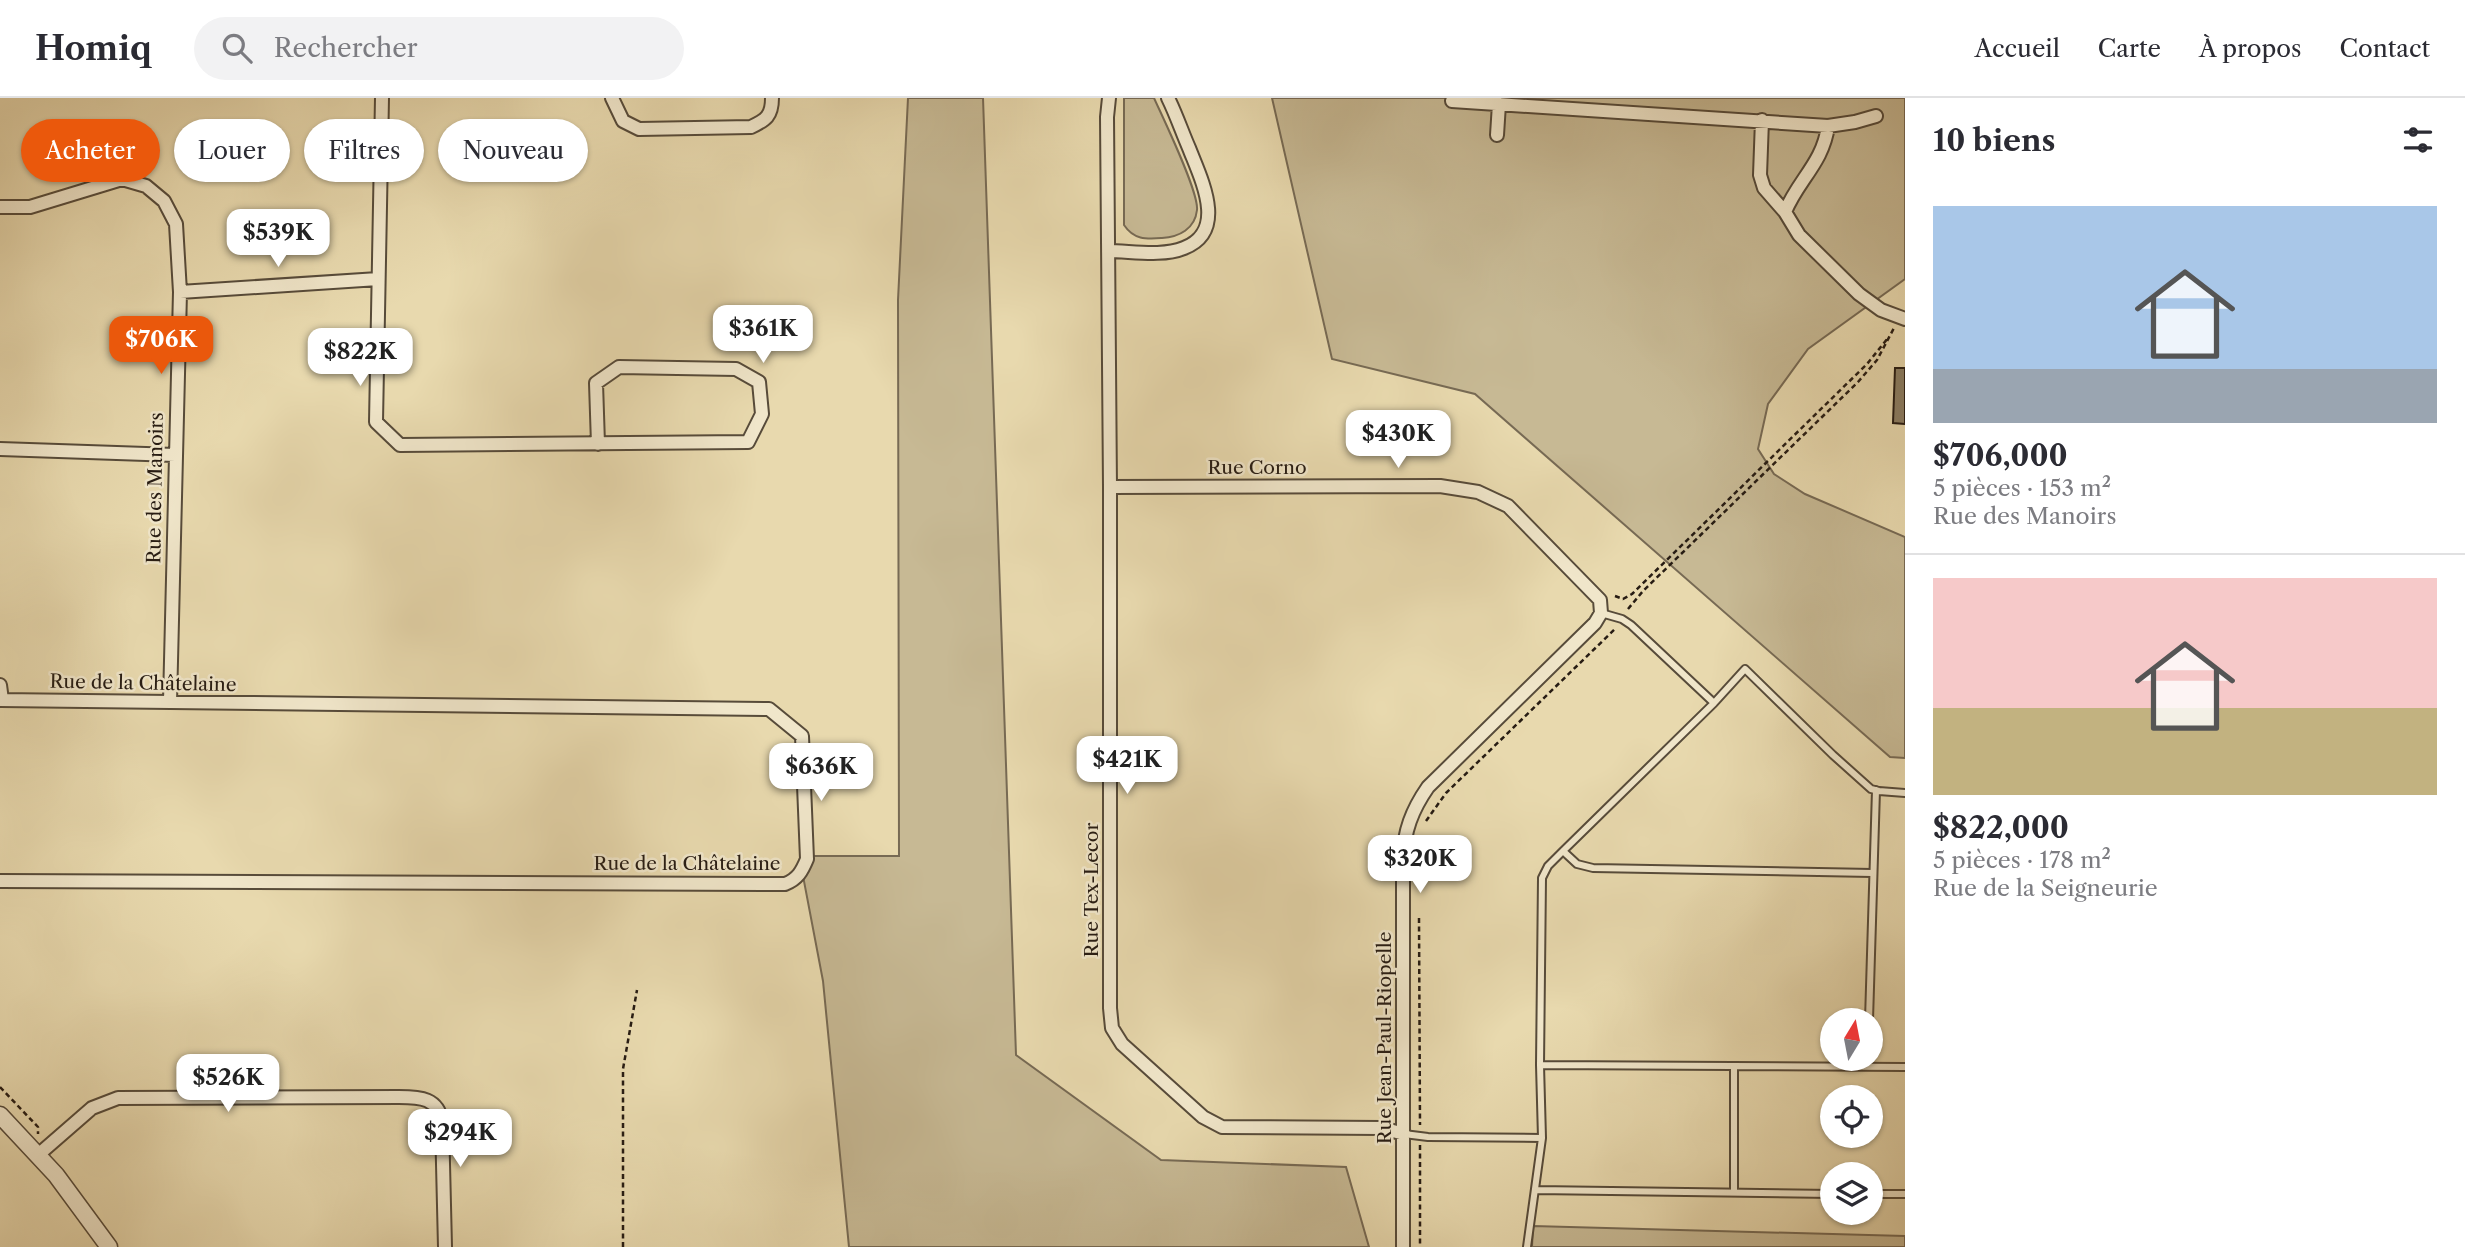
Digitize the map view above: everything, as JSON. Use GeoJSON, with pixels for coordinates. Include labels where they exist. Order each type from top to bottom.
{"type":"FeatureCollection","features":[{"type":"Feature","properties":{"kind":"street"},"geometry":{"type":"LineString","coordinates":[[383,98],[376,422],[400,445],[598,444],[748,442],[762,414],[760,382],[736,369],[619,367],[596,383],[598,444]]}},
{"type":"Feature","properties":{"kind":"street"},"geometry":{"type":"LineString","coordinates":[[612,98],[623,121],[639,129],[751,127],[766,120],[772,107],[772,98]]}},
{"type":"Feature","properties":{"kind":"street","name":"Rue Tex-Lecor"},"geometry":{"type":"LineString","coordinates":[[1110,98],[1107,117],[1110,1008],[1116,1036],[1203,1117],[1222,1127],[1382,1128],[1404,1134]]}},
{"type":"Feature","properties":{"kind":"street"},"geometry":{"type":"LineString","coordinates":[[1108,251],[1171,251],[1194,243],[1204,232],[1208,219],[1208,199],[1168,98]]}},
{"type":"Feature","properties":{"kind":"street"},"geometry":{"type":"LineString","coordinates":[[1452,101],[1828,126],[1876,116]]}},
{"type":"Feature","properties":{"kind":"street"},"geometry":{"type":"LineString","coordinates":[[1497,135],[1499,104]]}},
{"type":"Feature","properties":{"kind":"street"},"geometry":{"type":"LineString","coordinates":[[1762,120],[1760,175],[1764,188],[1785,212],[1799,234],[1858,293],[1881,310],[1902,318]]}},
{"type":"Feature","properties":{"kind":"street"},"geometry":{"type":"LineString","coordinates":[[1785,212],[1790,199],[1818,160],[1826,142],[1828,126]]}},
{"type":"Feature","properties":{"kind":"street","name":"Rue des Manoirs"},"geometry":{"type":"LineString","coordinates":[[0,206],[30,207],[122,179],[146,186],[164,201],[176,223],[180,292],[170,702]]}},
{"type":"Feature","properties":{"kind":"street"},"geometry":{"type":"LineString","coordinates":[[180,292],[378,279]]}},
{"type":"Feature","properties":{"kind":"street"},"geometry":{"type":"LineString","coordinates":[[0,449],[175,455]]}},
{"type":"Feature","properties":{"kind":"street","name":"Rue Corno"},"geometry":{"type":"LineString","coordinates":[[1110,487],[1440,486],[1478,492],[1508,506],[1596,595],[1601,604],[1601,613]]}},
{"type":"Feature","properties":{"kind":"street","name":"Rue Jean-Paul-Riopelle"},"geometry":{"type":"LineString","coordinates":[[1403,1247],[1403,859],[1410,817],[1428,787],[1595,623],[1601,613]]}},
{"type":"Feature","properties":{"kind":"street","name":"Rue de la Châtelaine"},"geometry":{"type":"LineString","coordinates":[[0,685],[1,700],[769,709],[802,736],[807,859],[802,872],[793,881],[785,884],[0,881]]}},
{"type":"Feature","properties":{"kind":"street"},"geometry":{"type":"LineString","coordinates":[[38,1155],[92,1108],[118,1098],[414,1097],[434,1103],[442,1117],[445,1247]]}},
{"type":"Feature","properties":{"kind":"street"},"geometry":{"type":"LineString","coordinates":[[0,1115],[72,1195],[109,1247]]}},
{"type":"Feature","properties":{"kind":"lane"},"geometry":{"type":"LineString","coordinates":[[1601,613],[1622,619],[1714,703]]}},
{"type":"Feature","properties":{"kind":"lane"},"geometry":{"type":"LineString","coordinates":[[1527,1247],[1542,1138],[1540,884],[1548,866],[1714,703],[1745,669],[1833,755],[1875,790],[1905,793]]}},
{"type":"Feature","properties":{"kind":"lane"},"geometry":{"type":"LineString","coordinates":[[1869,1008],[1875,790]]}},
{"type":"Feature","properties":{"kind":"lane"},"geometry":{"type":"LineString","coordinates":[[1563,851],[1577,864],[1593,868],[1872,873]]}},
{"type":"Feature","properties":{"kind":"lane"},"geometry":{"type":"LineString","coordinates":[[1540,1065],[1820,1064]]}},
{"type":"Feature","properties":{"kind":"lane"},"geometry":{"type":"LineString","coordinates":[[1883,1065],[1905,1067]]}},
{"type":"Feature","properties":{"kind":"lane"},"geometry":{"type":"LineString","coordinates":[[1734,1066],[1734,1192]]}},
{"type":"Feature","properties":{"kind":"lane"},"geometry":{"type":"LineString","coordinates":[[1404,1134],[1542,1138]]}},
{"type":"Feature","properties":{"kind":"lane"},"geometry":{"type":"LineString","coordinates":[[1536,1190],[1820,1194]]}},
{"type":"Feature","properties":{"kind":"lane"},"geometry":{"type":"LineString","coordinates":[[1883,1194],[1905,1194]]}},
{"type":"Feature","properties":{"kind":"path"},"geometry":{"type":"LineString","coordinates":[[1615,596],[1623,599],[1632,594],[1867,364],[1902,318]]}},
{"type":"Feature","properties":{"kind":"path"},"geometry":{"type":"LineString","coordinates":[[1426,822],[1446,793],[1612,632],[1634,599],[1858,382],[1877,360],[1892,332]]}},
{"type":"Feature","properties":{"kind":"path"},"geometry":{"type":"LineString","coordinates":[[1418,868],[1420,842]]}},
{"type":"Feature","properties":{"kind":"path"},"geometry":{"type":"LineString","coordinates":[[1419,908],[1420,1247]]}},
{"type":"Feature","properties":{"kind":"path"},"geometry":{"type":"LineString","coordinates":[[623,1247],[623,1069],[637,990]]}},
{"type":"Feature","properties":{"kind":"shaded area"},"geometry":{"type":"Polygon","coordinates":[[[908,98],[983,98],[1016,1055],[1161,1160],[1346,1167],[1369,1247],[849,1247],[823,981],[803,876],[813,856],[899,856],[898,300],[908,98]]]}},
{"type":"Feature","properties":{"kind":"shaded area"},"geometry":{"type":"Polygon","coordinates":[[[1124,98],[1154,98],[1180,155],[1197,210],[1190,227],[1180,234],[1146,238],[1132,234],[1124,225],[1124,98]]]}},
{"type":"Feature","properties":{"kind":"shaded area"},"geometry":{"type":"Polygon","coordinates":[[[1272,98],[1905,98],[1905,279],[1808,349],[1768,404],[1758,449],[1774,474],[1805,494],[1905,537],[1905,758],[1890,757],[1475,394],[1332,359],[1272,98]]]}},
{"type":"Feature","properties":{"kind":"shaded area"},"geometry":{"type":"Polygon","coordinates":[[[1533,1226],[1905,1236],[1905,1247],[1532,1247],[1533,1226]]]}},
{"type":"Feature","properties":{"kind":"building"},"geometry":{"type":"Polygon","coordinates":[[[1895,368],[1905,368],[1905,424],[1893,423],[1895,368]]]}}]}
